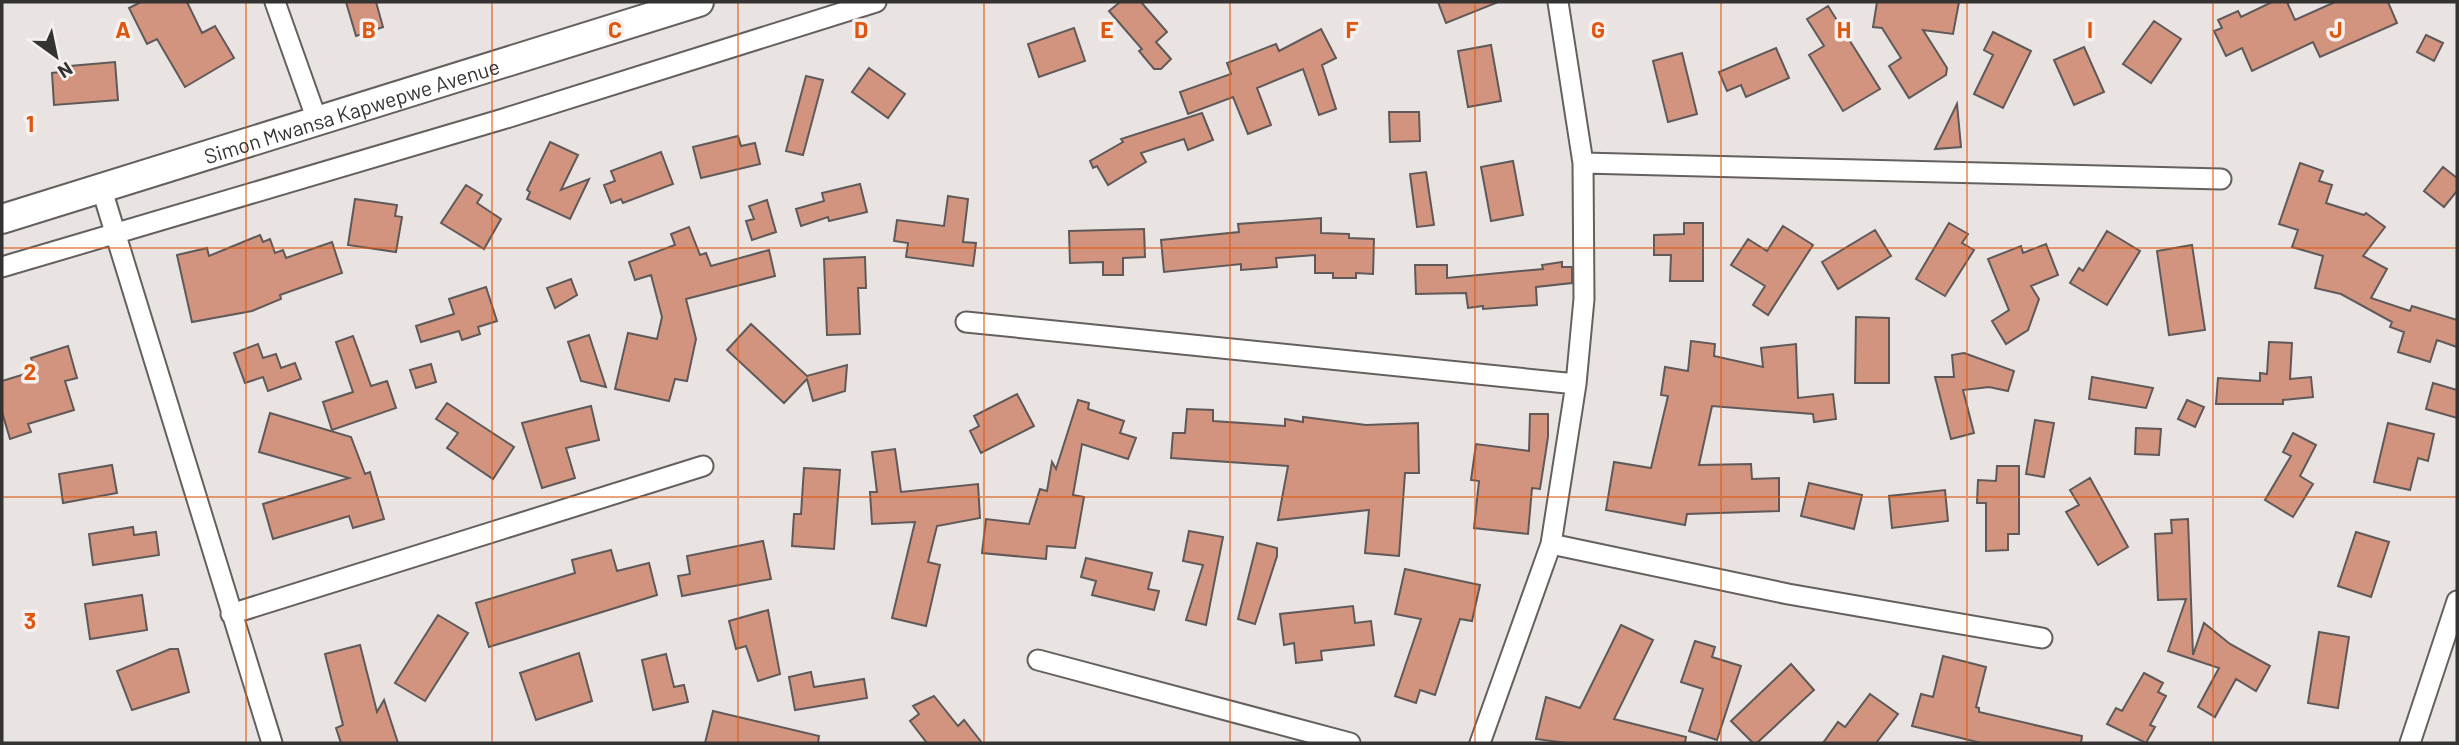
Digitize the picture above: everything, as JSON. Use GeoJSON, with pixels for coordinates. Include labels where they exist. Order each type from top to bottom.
{"type":"FeatureCollection","features":[{"type":"Feature","properties":{"kind":"main road","name":"Simon Mwansa Kapwepwe Avenue"},"geometry":{"type":"LineString","coordinates":[[2,219],[318,123],[699,2]]}},
{"type":"Feature","properties":{"kind":"street"},"geometry":{"type":"LineString","coordinates":[[275,2],[318,123]]}},
{"type":"Feature","properties":{"kind":"street"},"geometry":{"type":"LineString","coordinates":[[1480,743],[1551,544],[1576,383],[1584,299],[1583,163],[1558,2]]}},
{"type":"Feature","properties":{"kind":"street"},"geometry":{"type":"LineString","coordinates":[[2,267],[503,120],[864,4]]}},
{"type":"Feature","properties":{"kind":"street"},"geometry":{"type":"LineString","coordinates":[[1583,163],[2221,179]]}},
{"type":"Feature","properties":{"kind":"street"},"geometry":{"type":"LineString","coordinates":[[102,190],[272,743]]}},
{"type":"Feature","properties":{"kind":"street"},"geometry":{"type":"LineString","coordinates":[[966,322],[1576,383]]}},
{"type":"Feature","properties":{"kind":"street"},"geometry":{"type":"LineString","coordinates":[[231,614],[703,466]]}},
{"type":"Feature","properties":{"kind":"street"},"geometry":{"type":"LineString","coordinates":[[1551,544],[1788,594],[2042,638]]}},
{"type":"Feature","properties":{"kind":"street"},"geometry":{"type":"LineString","coordinates":[[2410,743],[2457,601]]}},
{"type":"Feature","properties":{"kind":"street"},"geometry":{"type":"LineString","coordinates":[[1038,660],[1350,743]]}},
{"type":"Feature","properties":{"kind":"building"},"geometry":{"type":"Polygon","coordinates":[[[141,2],[187,2],[202,33],[215,26],[234,58],[185,87],[157,39],[147,44],[129,8],[141,2]]]}},
{"type":"Feature","properties":{"kind":"building"},"geometry":{"type":"Polygon","coordinates":[[[346,2],[376,2],[383,27],[356,36],[346,2]]]}},
{"type":"Feature","properties":{"kind":"building"},"geometry":{"type":"Polygon","coordinates":[[[1120,2],[1141,2],[1167,32],[1156,42],[1171,59],[1161,69],[1154,69],[1139,51],[1142,49],[1109,11],[1120,2]]]}},
{"type":"Feature","properties":{"kind":"building"},"geometry":{"type":"Polygon","coordinates":[[[1438,2],[1495,2],[1496,3],[1446,23],[1438,2]]]}},
{"type":"Feature","properties":{"kind":"building"},"geometry":{"type":"Polygon","coordinates":[[[1877,2],[1959,2],[1953,34],[1923,30],[1947,68],[1946,75],[1909,98],[1889,66],[1901,58],[1882,28],[1873,27],[1877,2]]]}},
{"type":"Feature","properties":{"kind":"building"},"geometry":{"type":"Polygon","coordinates":[[[2272,2],[2287,2],[2295,20],[2335,2],[2388,2],[2397,23],[2320,57],[2313,42],[2252,71],[2242,48],[2226,56],[2214,31],[2222,28],[2218,20],[2238,11],[2241,17],[2272,2]]]}},
{"type":"Feature","properties":{"kind":"building"},"geometry":{"type":"Polygon","coordinates":[[[1828,6],[1880,89],[1843,111],[1809,55],[1824,46],[1807,19],[1828,6]]]}},
{"type":"Feature","properties":{"kind":"building"},"geometry":{"type":"Polygon","coordinates":[[[2154,21],[2181,39],[2151,83],[2123,64],[2154,21]]]}},
{"type":"Feature","properties":{"kind":"building"},"geometry":{"type":"Polygon","coordinates":[[[1074,28],[1085,61],[1039,77],[1028,44],[1074,28]]]}},
{"type":"Feature","properties":{"kind":"building"},"geometry":{"type":"Polygon","coordinates":[[[1321,29],[1336,58],[1322,65],[1336,109],[1319,115],[1303,69],[1257,88],[1271,125],[1248,134],[1233,97],[1188,114],[1180,92],[1231,74],[1227,63],[1276,44],[1279,51],[1321,29]]]}},
{"type":"Feature","properties":{"kind":"building"},"geometry":{"type":"Polygon","coordinates":[[[1993,32],[2031,51],[2003,108],[1974,94],[1993,55],[1984,50],[1993,32]]]}},
{"type":"Feature","properties":{"kind":"building"},"geometry":{"type":"Polygon","coordinates":[[[2426,35],[2443,43],[2434,61],[2417,52],[2426,35]]]}},
{"type":"Feature","properties":{"kind":"building"},"geometry":{"type":"Polygon","coordinates":[[[1491,45],[1501,101],[1468,107],[1458,51],[1491,45]]]}},
{"type":"Feature","properties":{"kind":"building"},"geometry":{"type":"Polygon","coordinates":[[[2084,47],[2104,92],[2074,105],[2054,60],[2084,47]]]}},
{"type":"Feature","properties":{"kind":"building"},"geometry":{"type":"Polygon","coordinates":[[[1776,48],[1789,78],[1746,97],[1741,85],[1727,91],[1719,72],[1776,48]]]}},
{"type":"Feature","properties":{"kind":"building"},"geometry":{"type":"Polygon","coordinates":[[[1682,53],[1697,114],[1668,122],[1653,61],[1682,53]]]}},
{"type":"Feature","properties":{"kind":"building"},"geometry":{"type":"Polygon","coordinates":[[[115,62],[118,100],[54,105],[52,73],[70,71],[70,66],[115,62]]]}},
{"type":"Feature","properties":{"kind":"building"},"geometry":{"type":"Polygon","coordinates":[[[869,68],[905,94],[888,118],[852,92],[869,68]]]}},
{"type":"Feature","properties":{"kind":"building"},"geometry":{"type":"Polygon","coordinates":[[[806,76],[823,80],[803,155],[786,151],[806,76]]]}},
{"type":"Feature","properties":{"kind":"building"},"geometry":{"type":"Polygon","coordinates":[[[1957,104],[1961,147],[1935,149],[1957,104]]]}},
{"type":"Feature","properties":{"kind":"building"},"geometry":{"type":"Polygon","coordinates":[[[1389,112],[1419,112],[1420,141],[1390,142],[1389,112]]]}},
{"type":"Feature","properties":{"kind":"building"},"geometry":{"type":"Polygon","coordinates":[[[1202,113],[1213,140],[1188,150],[1184,139],[1141,153],[1146,162],[1108,185],[1097,166],[1093,168],[1090,161],[1123,142],[1121,139],[1202,113]]]}},
{"type":"Feature","properties":{"kind":"building"},"geometry":{"type":"Polygon","coordinates":[[[738,136],[741,146],[755,143],[760,164],[701,178],[693,147],[738,136]]]}},
{"type":"Feature","properties":{"kind":"building"},"geometry":{"type":"Polygon","coordinates":[[[550,142],[578,155],[561,190],[589,179],[570,219],[527,199],[530,192],[527,190],[550,142]]]}},
{"type":"Feature","properties":{"kind":"building"},"geometry":{"type":"Polygon","coordinates":[[[661,152],[673,184],[623,203],[621,199],[611,203],[604,185],[615,181],[611,171],[661,152]]]}},
{"type":"Feature","properties":{"kind":"building"},"geometry":{"type":"Polygon","coordinates":[[[1513,161],[1523,215],[1491,221],[1481,167],[1513,161]]]}},
{"type":"Feature","properties":{"kind":"building"},"geometry":{"type":"Polygon","coordinates":[[[2300,163],[2323,171],[2319,181],[2332,185],[2326,203],[2364,215],[2366,213],[2385,227],[2363,256],[2387,269],[2371,298],[2410,311],[2412,306],[2457,320],[2457,347],[2437,340],[2430,362],[2398,352],[2404,332],[2390,327],[2392,322],[2341,294],[2315,288],[2323,256],[2292,247],[2298,230],[2279,224],[2300,163]]]}},
{"type":"Feature","properties":{"kind":"building"},"geometry":{"type":"Polygon","coordinates":[[[2443,167],[2457,178],[2457,191],[2444,207],[2424,191],[2443,167]]]}},
{"type":"Feature","properties":{"kind":"building"},"geometry":{"type":"Polygon","coordinates":[[[1426,172],[1434,225],[1417,227],[1410,174],[1426,172]]]}},
{"type":"Feature","properties":{"kind":"building"},"geometry":{"type":"Polygon","coordinates":[[[860,184],[867,212],[829,221],[828,217],[801,226],[796,209],[824,201],[822,193],[860,184]]]}},
{"type":"Feature","properties":{"kind":"building"},"geometry":{"type":"Polygon","coordinates":[[[466,185],[482,195],[477,203],[501,219],[484,249],[441,223],[466,185]]]}},
{"type":"Feature","properties":{"kind":"building"},"geometry":{"type":"Polygon","coordinates":[[[948,196],[968,199],[963,242],[976,243],[973,266],[906,257],[908,243],[894,241],[897,220],[944,226],[948,196]]]}},
{"type":"Feature","properties":{"kind":"building"},"geometry":{"type":"Polygon","coordinates":[[[355,199],[397,205],[395,216],[402,217],[396,252],[348,245],[355,199]]]}},
{"type":"Feature","properties":{"kind":"building"},"geometry":{"type":"Polygon","coordinates":[[[767,200],[776,232],[752,240],[746,221],[754,219],[749,206],[767,200]]]}},
{"type":"Feature","properties":{"kind":"building"},"geometry":{"type":"Polygon","coordinates":[[[1321,218],[1321,233],[1349,234],[1349,238],[1374,239],[1373,274],[1356,273],[1356,278],[1333,278],[1333,273],[1315,273],[1315,255],[1276,258],[1277,267],[1241,270],[1241,264],[1164,272],[1161,240],[1239,232],[1238,224],[1321,218]]]}},
{"type":"Feature","properties":{"kind":"building"},"geometry":{"type":"Polygon","coordinates":[[[1684,223],[1703,223],[1703,281],[1670,281],[1671,255],[1654,255],[1654,235],[1684,234],[1684,223]]]}},
{"type":"Feature","properties":{"kind":"building"},"geometry":{"type":"Polygon","coordinates":[[[1949,223],[1968,234],[1962,243],[1974,250],[1945,296],[1916,279],[1949,223]]]}},
{"type":"Feature","properties":{"kind":"building"},"geometry":{"type":"Polygon","coordinates":[[[1783,226],[1813,245],[1768,315],[1753,305],[1765,286],[1731,265],[1748,239],[1767,251],[1783,226]]]}},
{"type":"Feature","properties":{"kind":"building"},"geometry":{"type":"Polygon","coordinates":[[[689,227],[700,255],[706,253],[711,266],[769,250],[775,276],[686,299],[696,339],[687,381],[675,379],[669,401],[615,389],[628,333],[657,339],[662,317],[651,275],[635,280],[629,262],[675,245],[671,234],[689,227]]]}},
{"type":"Feature","properties":{"kind":"building"},"geometry":{"type":"Polygon","coordinates":[[[1144,229],[1145,257],[1123,258],[1123,275],[1103,275],[1103,262],[1070,263],[1069,231],[1144,229]]]}},
{"type":"Feature","properties":{"kind":"building"},"geometry":{"type":"Polygon","coordinates":[[[1875,230],[1891,256],[1838,289],[1822,262],[1875,230]]]}},
{"type":"Feature","properties":{"kind":"building"},"geometry":{"type":"Polygon","coordinates":[[[2107,231],[2140,251],[2107,305],[2070,283],[2079,268],[2083,271],[2107,231]]]}},
{"type":"Feature","properties":{"kind":"building"},"geometry":{"type":"Polygon","coordinates":[[[260,235],[263,242],[270,239],[275,253],[283,250],[286,258],[332,242],[342,273],[280,295],[281,299],[252,311],[192,322],[177,255],[207,248],[209,256],[260,235]]]}},
{"type":"Feature","properties":{"kind":"building"},"geometry":{"type":"Polygon","coordinates":[[[2046,244],[2058,275],[2031,286],[2039,299],[2028,330],[2006,344],[1992,321],[2009,310],[1988,259],[2021,246],[2023,253],[2046,244]]]}},
{"type":"Feature","properties":{"kind":"building"},"geometry":{"type":"Polygon","coordinates":[[[2192,245],[2205,330],[2169,335],[2157,251],[2192,245]]]}},
{"type":"Feature","properties":{"kind":"building"},"geometry":{"type":"Polygon","coordinates":[[[865,257],[866,288],[858,288],[860,334],[827,335],[824,259],[865,257]]]}},
{"type":"Feature","properties":{"kind":"building"},"geometry":{"type":"Polygon","coordinates":[[[1562,262],[1562,267],[1572,267],[1572,283],[1536,287],[1537,305],[1468,308],[1466,293],[1416,294],[1415,265],[1447,265],[1447,278],[1543,269],[1542,265],[1562,262]]]}},
{"type":"Feature","properties":{"kind":"building"},"geometry":{"type":"Polygon","coordinates":[[[571,279],[577,295],[555,308],[547,288],[571,279]]]}},
{"type":"Feature","properties":{"kind":"building"},"geometry":{"type":"Polygon","coordinates":[[[486,287],[497,321],[478,327],[480,334],[462,340],[459,331],[421,342],[416,326],[454,314],[449,299],[486,287]]]}},
{"type":"Feature","properties":{"kind":"building"},"geometry":{"type":"Polygon","coordinates":[[[1856,317],[1889,318],[1889,383],[1855,383],[1856,317]]]}},
{"type":"Feature","properties":{"kind":"building"},"geometry":{"type":"Polygon","coordinates":[[[751,324],[807,376],[847,365],[845,391],[813,401],[807,379],[784,403],[727,350],[751,324]]]}},
{"type":"Feature","properties":{"kind":"building"},"geometry":{"type":"Polygon","coordinates":[[[589,335],[606,387],[581,381],[568,342],[589,335]]]}},
{"type":"Feature","properties":{"kind":"building"},"geometry":{"type":"Polygon","coordinates":[[[353,336],[371,386],[387,381],[396,408],[332,430],[323,402],[353,392],[336,342],[353,336]]]}},
{"type":"Feature","properties":{"kind":"building"},"geometry":{"type":"Polygon","coordinates":[[[1691,341],[1715,344],[1714,356],[1763,367],[1761,348],[1796,344],[1798,398],[1833,394],[1836,419],[1814,422],[1813,414],[1712,406],[1699,465],[1751,464],[1752,479],[1779,478],[1779,511],[1687,514],[1685,525],[1606,510],[1614,462],[1651,468],[1668,396],[1661,395],[1665,367],[1688,371],[1691,341]]]}},
{"type":"Feature","properties":{"kind":"building"},"geometry":{"type":"Polygon","coordinates":[[[2269,342],[2292,343],[2290,379],[2311,377],[2313,397],[2283,400],[2283,404],[2216,404],[2218,378],[2260,381],[2260,373],[2267,374],[2269,342]]]}},
{"type":"Feature","properties":{"kind":"building"},"geometry":{"type":"Polygon","coordinates":[[[258,344],[263,358],[276,354],[281,368],[295,363],[301,379],[268,391],[263,377],[245,383],[234,353],[258,344]]]}},
{"type":"Feature","properties":{"kind":"building"},"geometry":{"type":"Polygon","coordinates":[[[68,346],[77,378],[65,381],[74,410],[28,424],[31,432],[10,439],[2,412],[2,381],[35,371],[31,358],[68,346]]]}},
{"type":"Feature","properties":{"kind":"building"},"geometry":{"type":"Polygon","coordinates":[[[1964,353],[2014,371],[2008,391],[1989,387],[1963,390],[1974,433],[1951,439],[1935,377],[1954,377],[1952,355],[1964,353]]]}},
{"type":"Feature","properties":{"kind":"building"},"geometry":{"type":"Polygon","coordinates":[[[431,364],[436,382],[416,388],[410,370],[431,364]]]}},
{"type":"Feature","properties":{"kind":"building"},"geometry":{"type":"Polygon","coordinates":[[[2092,377],[2153,388],[2146,408],[2089,399],[2092,377]]]}},
{"type":"Feature","properties":{"kind":"building"},"geometry":{"type":"Polygon","coordinates":[[[2433,383],[2457,390],[2457,418],[2426,409],[2433,383]]]}},
{"type":"Feature","properties":{"kind":"building"},"geometry":{"type":"Polygon","coordinates":[[[1017,394],[1034,426],[981,453],[970,431],[979,426],[974,416],[1017,394]]]}},
{"type":"Feature","properties":{"kind":"building"},"geometry":{"type":"Polygon","coordinates":[[[1078,400],[1089,403],[1088,409],[1124,421],[1120,433],[1136,438],[1128,459],[1082,444],[1073,495],[1084,497],[1075,548],[1047,546],[1046,559],[982,553],[986,519],[1029,524],[1040,489],[1047,491],[1052,462],[1056,469],[1078,400]]]}},
{"type":"Feature","properties":{"kind":"building"},"geometry":{"type":"Polygon","coordinates":[[[2187,400],[2204,407],[2195,427],[2178,419],[2187,400]]]}},
{"type":"Feature","properties":{"kind":"building"},"geometry":{"type":"Polygon","coordinates":[[[447,403],[514,447],[493,479],[447,448],[458,433],[436,419],[447,403]]]}},
{"type":"Feature","properties":{"kind":"building"},"geometry":{"type":"Polygon","coordinates":[[[591,406],[599,440],[566,448],[575,478],[542,488],[522,423],[591,406]]]}},
{"type":"Feature","properties":{"kind":"building"},"geometry":{"type":"Polygon","coordinates":[[[1187,409],[1213,410],[1213,421],[1285,426],[1285,419],[1303,422],[1303,417],[1366,425],[1418,423],[1419,473],[1405,473],[1399,556],[1365,553],[1369,510],[1278,520],[1288,466],[1171,458],[1173,433],[1185,433],[1187,409]]]}},
{"type":"Feature","properties":{"kind":"building"},"geometry":{"type":"Polygon","coordinates":[[[270,413],[351,437],[365,474],[370,472],[384,519],[353,528],[349,516],[273,539],[263,504],[349,478],[259,452],[270,413]]]}},
{"type":"Feature","properties":{"kind":"building"},"geometry":{"type":"Polygon","coordinates":[[[1530,414],[1548,414],[1548,437],[1540,489],[1532,488],[1528,534],[1474,528],[1479,481],[1471,480],[1476,444],[1529,451],[1530,414]]]}},
{"type":"Feature","properties":{"kind":"building"},"geometry":{"type":"Polygon","coordinates":[[[2035,420],[2054,423],[2044,477],[2026,474],[2035,420]]]}},
{"type":"Feature","properties":{"kind":"building"},"geometry":{"type":"Polygon","coordinates":[[[2388,423],[2434,434],[2428,461],[2418,458],[2410,490],[2374,482],[2388,423]]]}},
{"type":"Feature","properties":{"kind":"building"},"geometry":{"type":"Polygon","coordinates":[[[2136,428],[2161,429],[2159,455],[2135,454],[2136,428]]]}},
{"type":"Feature","properties":{"kind":"building"},"geometry":{"type":"Polygon","coordinates":[[[2293,433],[2316,445],[2300,476],[2313,484],[2293,517],[2265,500],[2291,456],[2283,452],[2293,433]]]}},
{"type":"Feature","properties":{"kind":"building"},"geometry":{"type":"Polygon","coordinates":[[[895,449],[901,492],[978,484],[980,518],[937,526],[928,562],[940,565],[926,626],[892,618],[915,522],[872,524],[870,492],[877,492],[872,452],[895,449]]]}},
{"type":"Feature","properties":{"kind":"building"},"geometry":{"type":"Polygon","coordinates":[[[112,465],[117,493],[63,503],[59,474],[112,465]]]}},
{"type":"Feature","properties":{"kind":"building"},"geometry":{"type":"Polygon","coordinates":[[[1997,466],[2019,466],[2019,534],[2008,534],[2008,550],[1986,551],[1986,503],[1977,503],[1978,480],[1996,481],[1997,466]]]}},
{"type":"Feature","properties":{"kind":"building"},"geometry":{"type":"Polygon","coordinates":[[[804,468],[840,470],[834,549],[792,546],[794,514],[801,514],[804,468]]]}},
{"type":"Feature","properties":{"kind":"building"},"geometry":{"type":"Polygon","coordinates":[[[2090,478],[2128,547],[2098,565],[2066,512],[2079,505],[2070,490],[2090,478]]]}},
{"type":"Feature","properties":{"kind":"building"},"geometry":{"type":"Polygon","coordinates":[[[1809,483],[1862,495],[1854,529],[1801,516],[1809,483]]]}},
{"type":"Feature","properties":{"kind":"building"},"geometry":{"type":"Polygon","coordinates":[[[1945,490],[1948,521],[1892,528],[1889,496],[1945,490]]]}},
{"type":"Feature","properties":{"kind":"building"},"geometry":{"type":"Polygon","coordinates":[[[2188,519],[2193,655],[2204,623],[2230,644],[2270,666],[2256,691],[2236,679],[2215,717],[2198,707],[2219,668],[2168,651],[2186,599],[2158,600],[2155,534],[2172,533],[2171,520],[2188,519]]]}},
{"type":"Feature","properties":{"kind":"building"},"geometry":{"type":"Polygon","coordinates":[[[133,527],[134,535],[156,532],[159,555],[93,565],[89,534],[133,527]]]}},
{"type":"Feature","properties":{"kind":"building"},"geometry":{"type":"Polygon","coordinates":[[[1189,531],[1223,537],[1206,625],[1186,620],[1203,565],[1183,561],[1189,531]]]}},
{"type":"Feature","properties":{"kind":"building"},"geometry":{"type":"Polygon","coordinates":[[[2356,532],[2389,542],[2371,597],[2338,586],[2356,532]]]}},
{"type":"Feature","properties":{"kind":"building"},"geometry":{"type":"Polygon","coordinates":[[[763,541],[771,579],[682,596],[678,576],[690,574],[687,556],[763,541]]]}},
{"type":"Feature","properties":{"kind":"building"},"geometry":{"type":"Polygon","coordinates":[[[1257,543],[1277,548],[1277,556],[1255,624],[1238,619],[1257,543]]]}},
{"type":"Feature","properties":{"kind":"building"},"geometry":{"type":"Polygon","coordinates":[[[611,550],[617,571],[649,563],[657,595],[489,647],[476,603],[575,573],[572,560],[611,550]]]}},
{"type":"Feature","properties":{"kind":"building"},"geometry":{"type":"Polygon","coordinates":[[[1086,558],[1152,573],[1148,589],[1159,591],[1154,610],[1092,595],[1096,581],[1081,577],[1086,558]]]}},
{"type":"Feature","properties":{"kind":"building"},"geometry":{"type":"Polygon","coordinates":[[[1405,569],[1480,585],[1472,621],[1460,619],[1435,695],[1420,690],[1416,703],[1395,696],[1421,619],[1395,614],[1405,569]]]}},
{"type":"Feature","properties":{"kind":"building"},"geometry":{"type":"Polygon","coordinates":[[[142,595],[147,630],[90,639],[85,604],[142,595]]]}},
{"type":"Feature","properties":{"kind":"building"},"geometry":{"type":"Polygon","coordinates":[[[1353,606],[1355,623],[1371,621],[1374,645],[1321,651],[1322,660],[1296,663],[1294,643],[1284,645],[1280,614],[1353,606]]]}},
{"type":"Feature","properties":{"kind":"building"},"geometry":{"type":"Polygon","coordinates":[[[768,610],[780,674],[758,681],[746,646],[736,649],[729,621],[768,610]]]}},
{"type":"Feature","properties":{"kind":"building"},"geometry":{"type":"Polygon","coordinates":[[[438,615],[468,633],[425,701],[395,683],[438,615]]]}},
{"type":"Feature","properties":{"kind":"building"},"geometry":{"type":"Polygon","coordinates":[[[1621,625],[1653,640],[1614,719],[1686,737],[1685,743],[1566,743],[1536,739],[1546,697],[1580,708],[1621,625]]]}},
{"type":"Feature","properties":{"kind":"building"},"geometry":{"type":"Polygon","coordinates":[[[2319,632],[2349,637],[2338,708],[2308,703],[2319,632]]]}},
{"type":"Feature","properties":{"kind":"building"},"geometry":{"type":"Polygon","coordinates":[[[1695,641],[1715,647],[1712,657],[1741,666],[1717,740],[1689,731],[1703,689],[1681,682],[1695,641]]]}},
{"type":"Feature","properties":{"kind":"building"},"geometry":{"type":"Polygon","coordinates":[[[360,645],[377,712],[384,700],[398,743],[341,743],[336,728],[343,725],[325,654],[360,645]]]}},
{"type":"Feature","properties":{"kind":"building"},"geometry":{"type":"Polygon","coordinates":[[[170,649],[178,649],[189,692],[132,710],[117,671],[170,649]]]}},
{"type":"Feature","properties":{"kind":"building"},"geometry":{"type":"Polygon","coordinates":[[[579,653],[592,701],[536,720],[520,673],[579,653]]]}},
{"type":"Feature","properties":{"kind":"building"},"geometry":{"type":"Polygon","coordinates":[[[666,654],[674,687],[684,685],[688,702],[653,710],[642,660],[666,654]]]}},
{"type":"Feature","properties":{"kind":"building"},"geometry":{"type":"Polygon","coordinates":[[[1943,656],[1986,667],[1976,707],[1979,712],[2082,736],[2081,743],[1981,743],[1912,726],[1921,694],[1933,697],[1943,656]]]}},
{"type":"Feature","properties":{"kind":"building"},"geometry":{"type":"Polygon","coordinates":[[[1791,664],[1814,690],[1757,743],[1753,743],[1731,721],[1791,664]]]}},
{"type":"Feature","properties":{"kind":"building"},"geometry":{"type":"Polygon","coordinates":[[[811,672],[814,687],[864,679],[867,698],[795,710],[789,677],[811,672]]]}},
{"type":"Feature","properties":{"kind":"building"},"geometry":{"type":"Polygon","coordinates":[[[2144,673],[2163,683],[2158,692],[2166,696],[2150,725],[2155,727],[2146,743],[2107,724],[2116,708],[2122,711],[2144,673]]]}},
{"type":"Feature","properties":{"kind":"building"},"geometry":{"type":"Polygon","coordinates":[[[1870,694],[1898,714],[1876,743],[1823,743],[1838,722],[1845,727],[1870,694]]]}},
{"type":"Feature","properties":{"kind":"building"},"geometry":{"type":"Polygon","coordinates":[[[934,696],[958,726],[964,720],[982,743],[927,743],[910,721],[919,714],[913,706],[934,696]]]}},
{"type":"Feature","properties":{"kind":"building"},"geometry":{"type":"Polygon","coordinates":[[[713,711],[819,736],[818,743],[705,743],[713,711]]]}}]}
